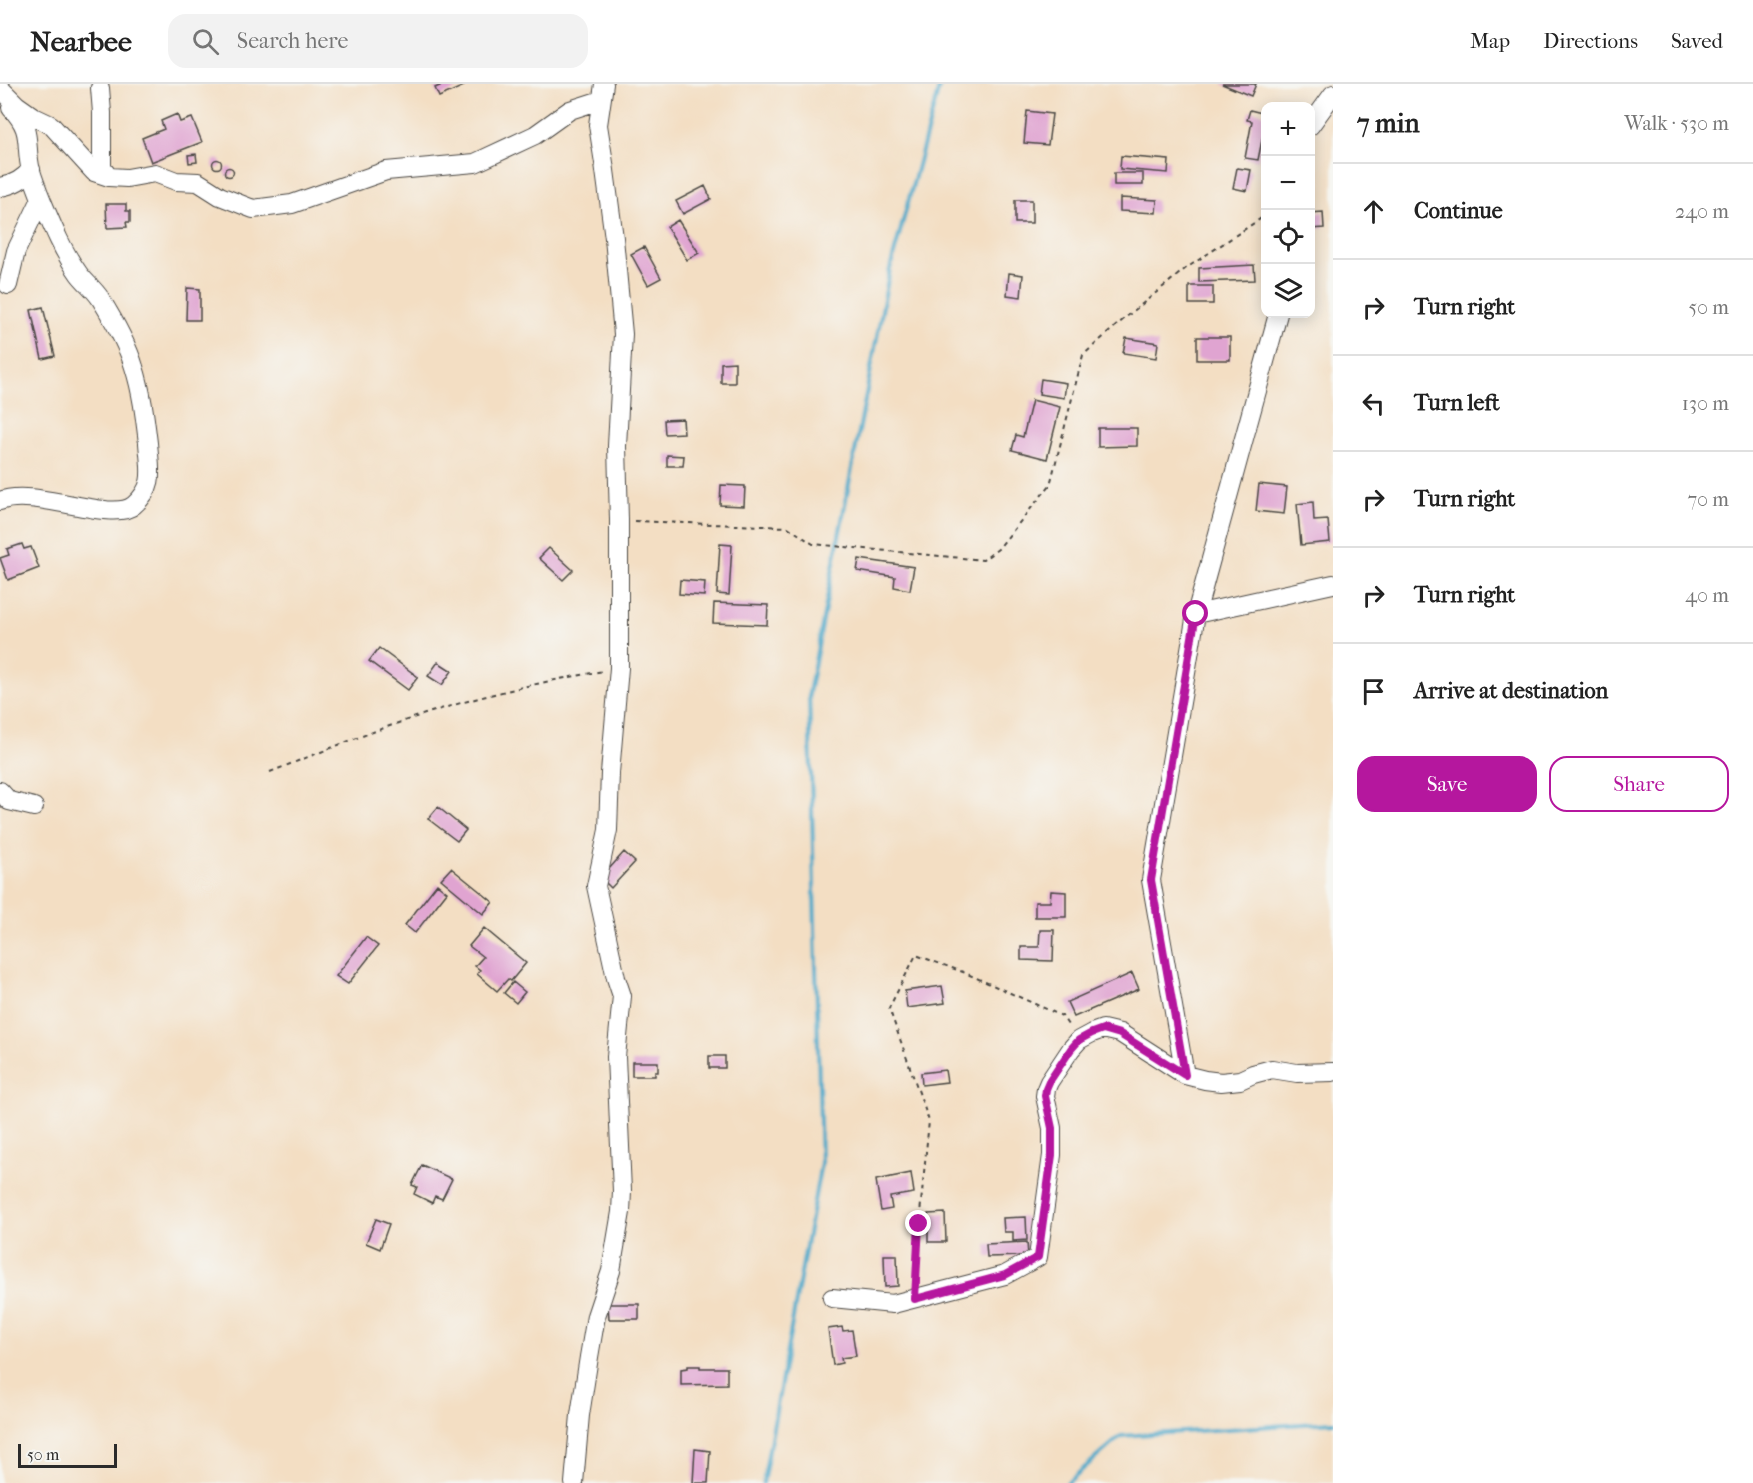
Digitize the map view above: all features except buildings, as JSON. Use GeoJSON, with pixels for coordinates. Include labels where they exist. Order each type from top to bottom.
{"type":"FeatureCollection","features":[{"type":"Feature","properties":{"kind":"street"},"geometry":{"type":"LineString","coordinates":[[0,88],[17,105],[51,125],[94,172],[109,177],[127,178],[155,173],[176,181],[198,182],[220,196],[253,209],[292,204],[386,171],[475,163],[535,135],[602,92]]}},
{"type":"Feature","properties":{"kind":"street"},"geometry":{"type":"LineString","coordinates":[[100,88],[102,168],[109,177]]}},
{"type":"Feature","properties":{"kind":"street"},"geometry":{"type":"LineString","coordinates":[[574,1483],[580,1415],[589,1357],[596,1316],[611,1271],[621,1212],[622,1191],[616,1057],[622,996],[596,886],[608,830],[618,668],[617,446],[623,334],[611,217],[598,125],[602,92]]}},
{"type":"Feature","properties":{"kind":"street"},"geometry":{"type":"LineString","coordinates":[[1315,120],[1333,94]]}},
{"type":"Feature","properties":{"kind":"street"},"geometry":{"type":"LineString","coordinates":[[0,95],[19,115],[27,131],[31,169],[60,242],[79,274],[98,294],[116,324],[134,366],[145,416],[151,475],[146,494],[131,508],[115,511],[22,497],[0,501]]}},
{"type":"Feature","properties":{"kind":"street"},"geometry":{"type":"LineString","coordinates":[[0,187],[25,178],[31,169]]}},
{"type":"Feature","properties":{"kind":"street"},"geometry":{"type":"LineString","coordinates":[[8,285],[16,251],[41,199]]}},
{"type":"Feature","properties":{"kind":"street"},"geometry":{"type":"LineString","coordinates":[[1185,1075],[1151,880],[1196,614],[1277,318]]}},
{"type":"Feature","properties":{"kind":"street"},"geometry":{"type":"LineString","coordinates":[[1196,614],[1333,584]]}},
{"type":"Feature","properties":{"kind":"street"},"geometry":{"type":"LineString","coordinates":[[0,791],[9,801],[34,807]]}},
{"type":"Feature","properties":{"kind":"street"},"geometry":{"type":"LineString","coordinates":[[832,1298],[894,1304],[1005,1275],[1038,1257],[1052,1155],[1052,1128],[1045,1096],[1046,1089],[1071,1049],[1079,1040],[1092,1033],[1103,1029],[1120,1034],[1185,1075],[1204,1080],[1221,1082],[1240,1080],[1272,1069],[1297,1073],[1333,1072]]}},
{"type":"Feature","properties":{"kind":"path"},"geometry":{"type":"LineString","coordinates":[[619,520],[788,527],[813,544],[983,560],[998,549],[1050,484],[1083,355],[1185,269],[1261,218]]}},
{"type":"Feature","properties":{"kind":"path"},"geometry":{"type":"LineString","coordinates":[[270,772],[426,713],[553,679],[618,668]]}},
{"type":"Feature","properties":{"kind":"path"},"geometry":{"type":"LineString","coordinates":[[915,1299],[919,1224],[929,1121],[889,1008],[916,954],[963,972],[1062,1016],[1079,1040]]}},
{"type":"Feature","properties":{"kind":"waterway"},"geometry":{"type":"LineString","coordinates":[[763,1483],[821,1163],[809,693],[890,269],[940,84]]}},
{"type":"Feature","properties":{"kind":"waterway"},"geometry":{"type":"LineString","coordinates":[[1067,1483],[1121,1436],[1333,1422]]}},
{"type":"Feature","properties":{"kind":"route"},"geometry":{"type":"LineString","coordinates":[[919,1224],[915,1299],[1005,1275],[1038,1257],[1052,1155],[1052,1128],[1045,1096],[1046,1089],[1071,1049],[1079,1040],[1103,1029],[1120,1034],[1185,1075],[1151,880],[1196,614]]}}]}
